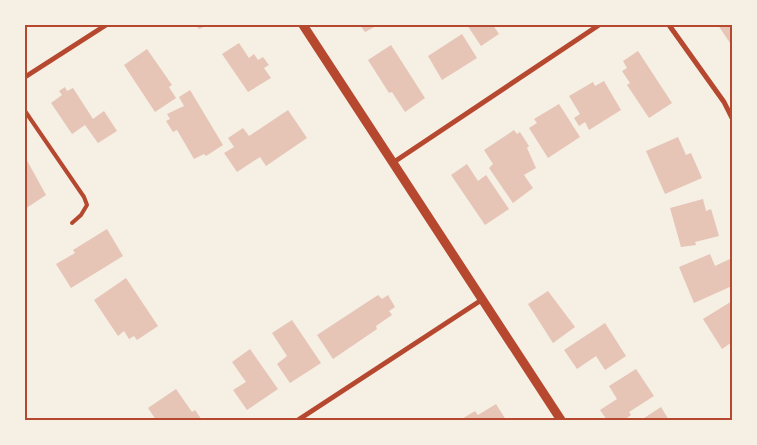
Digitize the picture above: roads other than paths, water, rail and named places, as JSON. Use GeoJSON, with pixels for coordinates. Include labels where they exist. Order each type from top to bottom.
{"type":"FeatureCollection","features":[{"type":"Feature","properties":{"kind":"street"},"geometry":{"type":"LineString","coordinates":[[25,77],[106,25]]}},
{"type":"Feature","properties":{"kind":"street"},"geometry":{"type":"LineString","coordinates":[[303,25],[562,420]]}},
{"type":"Feature","properties":{"kind":"street"},"geometry":{"type":"LineString","coordinates":[[394,162],[599,25]]}},
{"type":"Feature","properties":{"kind":"street"},"geometry":{"type":"LineString","coordinates":[[670,25],[724,102],[732,118]]}},
{"type":"Feature","properties":{"kind":"street"},"geometry":{"type":"LineString","coordinates":[[298,420],[483,298]]}},
{"type":"Feature","properties":{"kind":"lane"},"geometry":{"type":"LineString","coordinates":[[25,111],[87,204],[81,215],[72,223]]}}]}
